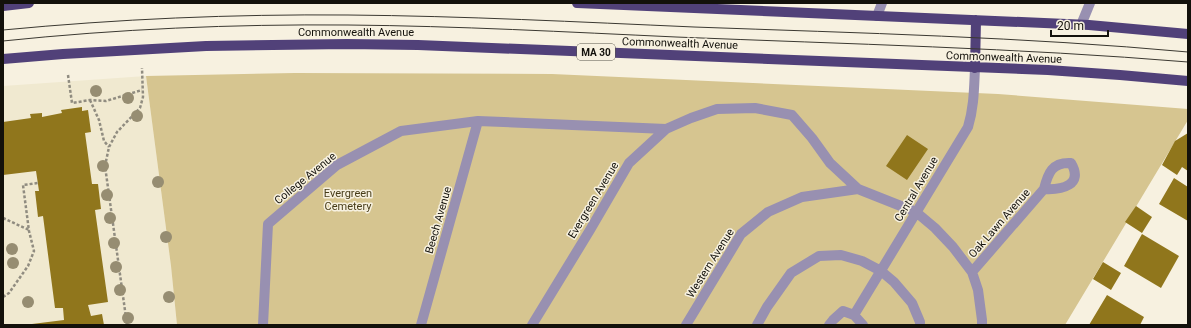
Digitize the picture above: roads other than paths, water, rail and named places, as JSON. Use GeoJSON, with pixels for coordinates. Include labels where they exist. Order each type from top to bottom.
{"type":"FeatureCollection","features":[{"type":"Feature","properties":{"kind":"main road"},"geometry":{"type":"LineString","coordinates":[[3,6],[29,3]]}},
{"type":"Feature","properties":{"kind":"main road"},"geometry":{"type":"LineString","coordinates":[[577,3],[1081,25],[1188,34]]}},
{"type":"Feature","properties":{"kind":"main road"},"geometry":{"type":"LineString","coordinates":[[975,68],[976,20]]}},
{"type":"Feature","properties":{"kind":"main road","name":"Commonwealth Avenue"},"geometry":{"type":"LineString","coordinates":[[3,60],[64,54],[198,46],[347,44],[442,46],[1120,74],[1188,81]]}},
{"type":"Feature","properties":{"kind":"street"},"geometry":{"type":"LineString","coordinates":[[876,16],[882,3]]}},
{"type":"Feature","properties":{"kind":"street"},"geometry":{"type":"LineString","coordinates":[[1081,25],[1090,3]]}},
{"type":"Feature","properties":{"kind":"street","name":"Central Avenue"},"geometry":{"type":"LineString","coordinates":[[854,315],[968,127],[973,106],[975,68]]}},
{"type":"Feature","properties":{"kind":"street","name":"Evergreen Avenue"},"geometry":{"type":"LineString","coordinates":[[532,325],[629,163],[666,129],[716,109],[756,108],[792,115],[812,138],[830,163],[858,189]]}},
{"type":"Feature","properties":{"kind":"street","name":"College Avenue"},"geometry":{"type":"LineString","coordinates":[[263,325],[268,224],[337,165],[401,131],[478,121],[666,129]]}},
{"type":"Feature","properties":{"kind":"street","name":"Beech Avenue"},"geometry":{"type":"LineString","coordinates":[[421,325],[478,121]]}},
{"type":"Feature","properties":{"kind":"street","name":"Western Avenue"},"geometry":{"type":"LineString","coordinates":[[686,325],[741,234],[768,212],[802,197],[858,189],[916,212],[935,228],[953,247],[972,272],[978,290],[982,325]]}},
{"type":"Feature","properties":{"kind":"street","name":"Oak Lawn Avenue"},"geometry":{"type":"LineString","coordinates":[[972,272],[1044,189]]}},
{"type":"Feature","properties":{"kind":"street"},"geometry":{"type":"LineString","coordinates":[[757,325],[767,307],[791,273],[819,256],[841,254],[862,261],[880,271],[894,282],[912,303],[920,325]]}},
{"type":"Feature","properties":{"kind":"street"},"geometry":{"type":"LineString","coordinates":[[829,325],[843,311],[854,315],[863,325]]}},
{"type":"Feature","properties":{"kind":"tram line"},"geometry":{"type":"LineString","coordinates":[[3,30],[176,18],[262,15],[391,16],[941,36],[1188,52]]}},
{"type":"Feature","properties":{"kind":"tram line"},"geometry":{"type":"LineString","coordinates":[[3,41],[89,33],[176,28],[262,25],[389,26],[868,44],[1060,53],[1188,62]]}},
{"type":"Feature","properties":{"kind":"park label","name":"Evergreen Cemetery"},"geometry":{"type":"Point","coordinates":[348,199]}}]}
